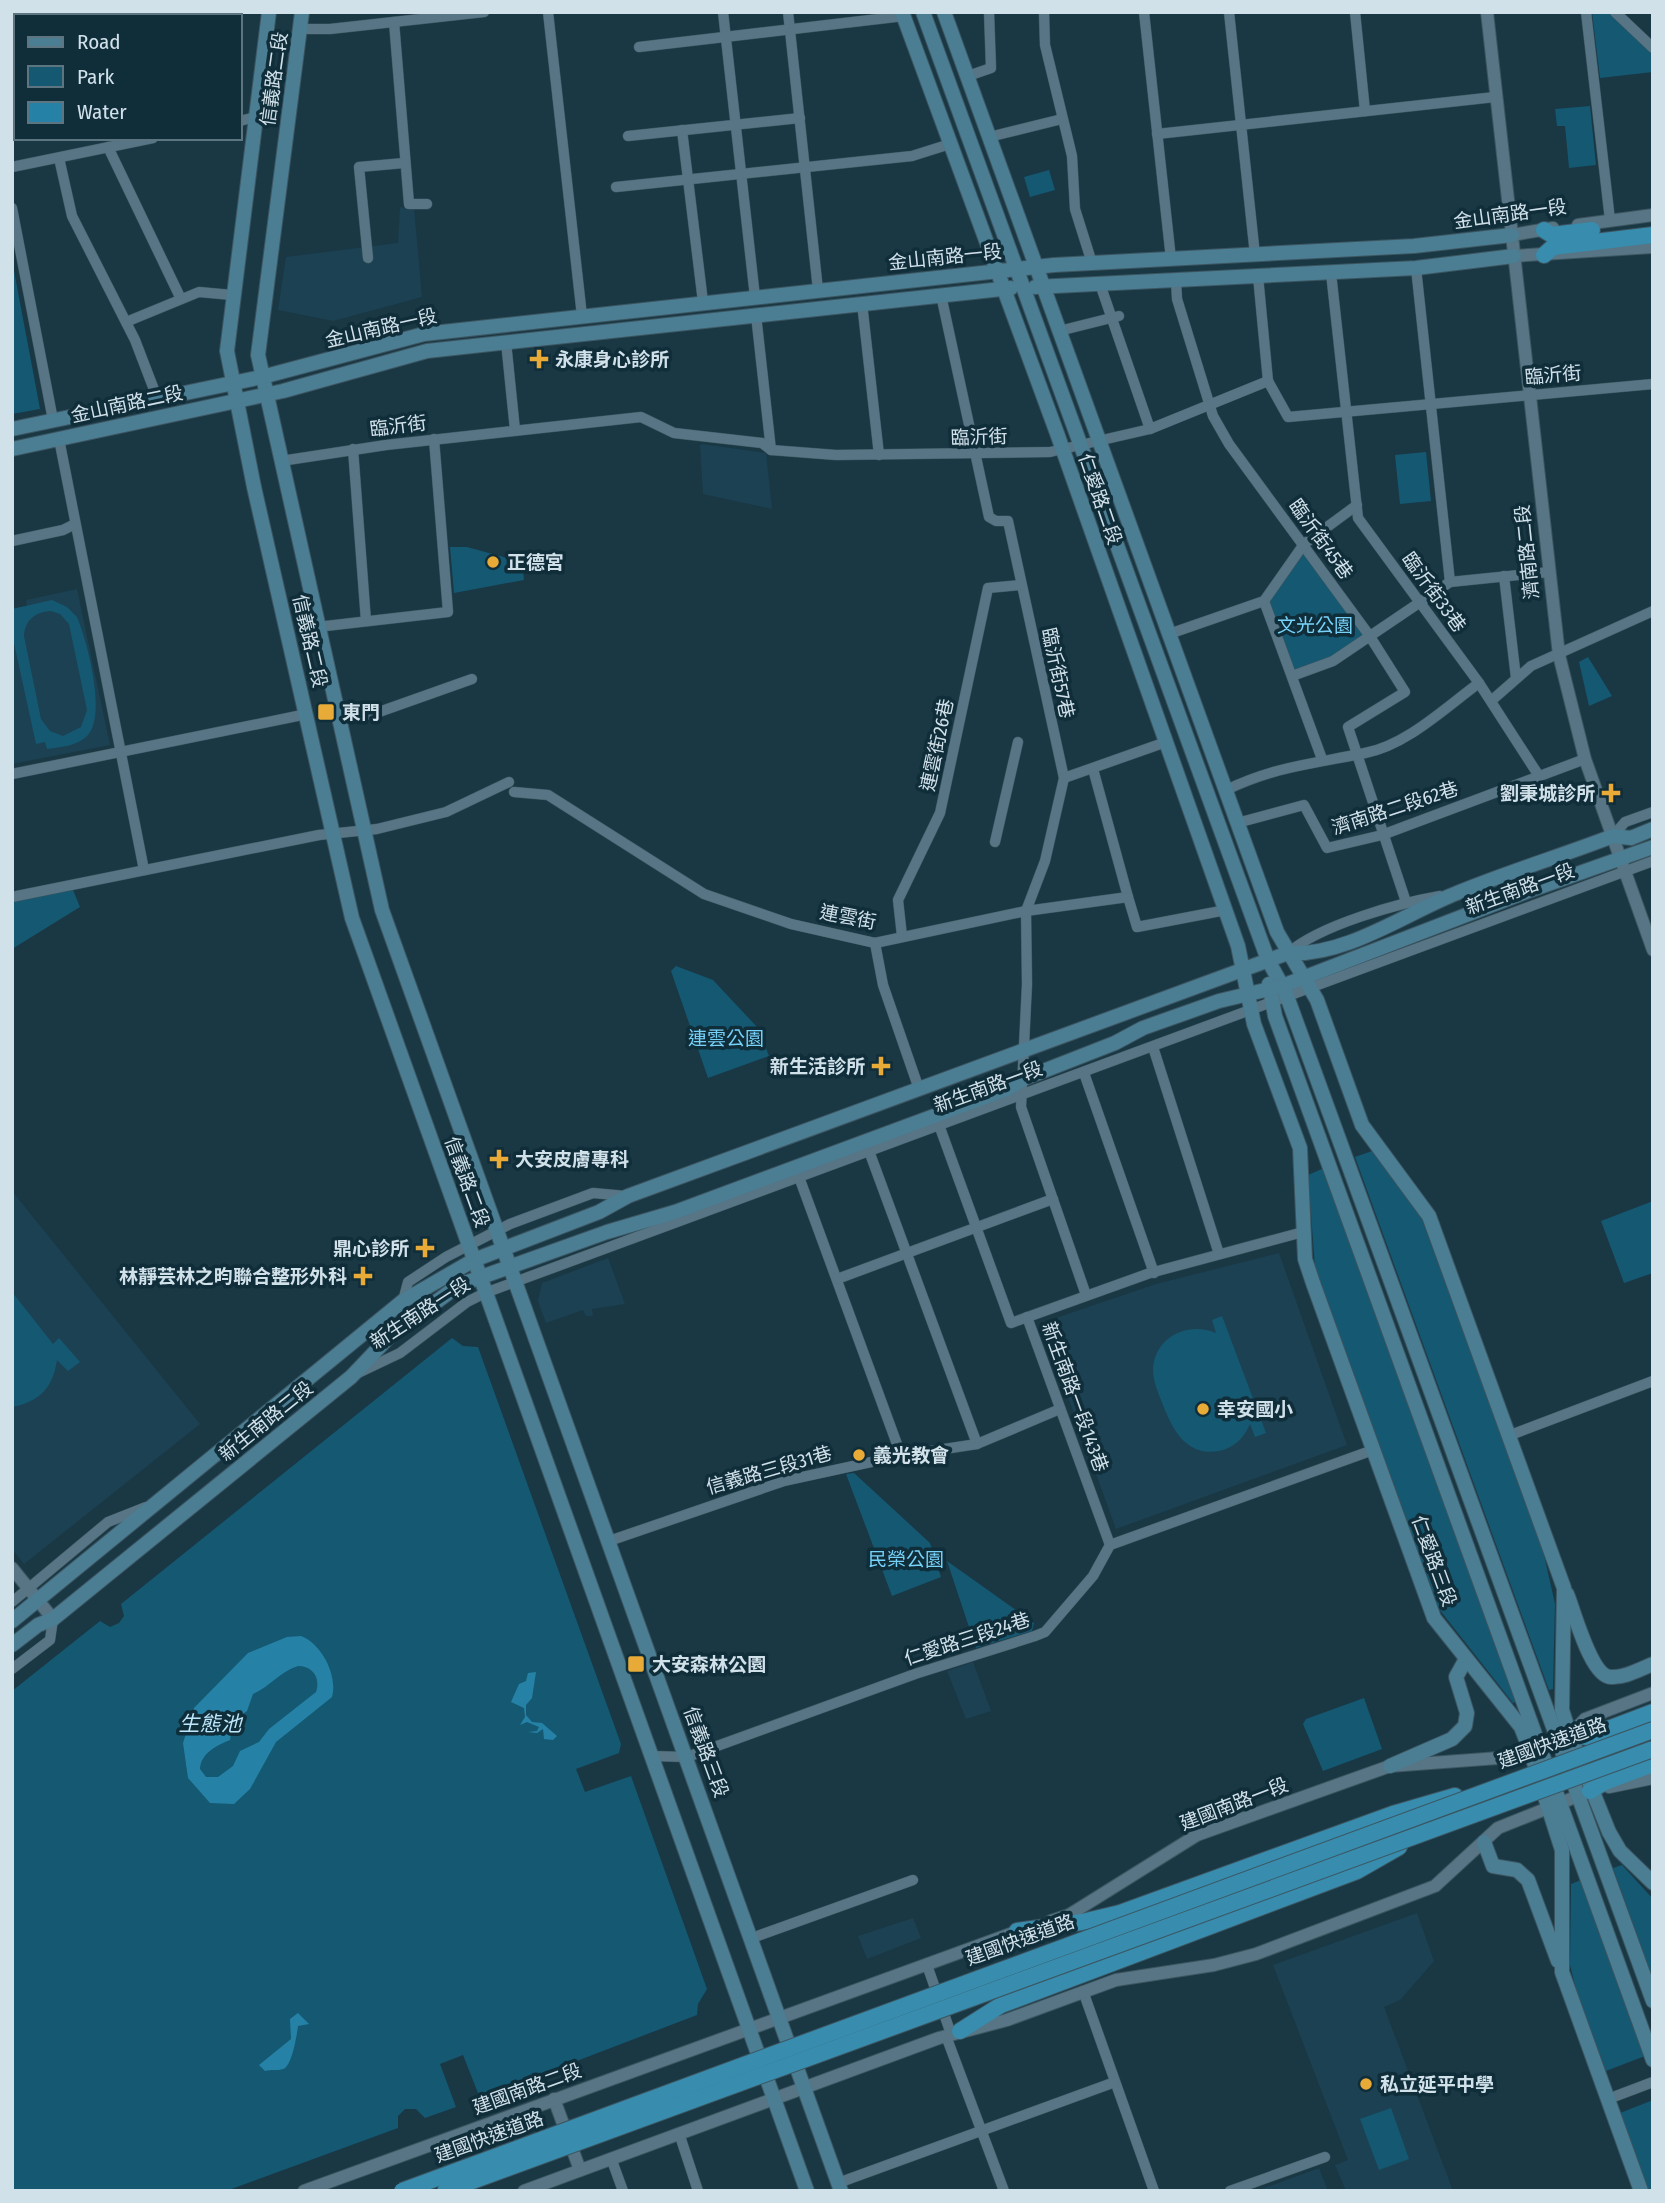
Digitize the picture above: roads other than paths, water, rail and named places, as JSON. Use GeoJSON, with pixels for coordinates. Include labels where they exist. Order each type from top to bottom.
{"type":"FeatureCollection","features":[{"type":"Feature","properties":{"kind":"highway"},"geometry":{"type":"LineString","coordinates":[[1544,230],[1552,235],[1653,224]]}},
{"type":"Feature","properties":{"kind":"highway"},"geometry":{"type":"LineString","coordinates":[[1544,254],[1553,247],[1607,229],[1653,235]]}},
{"type":"Feature","properties":{"kind":"highway"},"geometry":{"type":"LineString","coordinates":[[1564,1737],[1587,1737],[1651,1713]]}},
{"type":"Feature","properties":{"kind":"highway","name":"建國快速道路"},"geometry":{"type":"LineString","coordinates":[[402,2191],[1384,1830],[1508,1781],[1653,1730]]}},
{"type":"Feature","properties":{"kind":"highway"},"geometry":{"type":"LineString","coordinates":[[1584,1793],[1652,1764]]}},
{"type":"Feature","properties":{"kind":"highway","name":"建國快速道路"},"geometry":{"type":"LineString","coordinates":[[445,2191],[1425,1832],[1652,1764]]}},
{"type":"Feature","properties":{"kind":"highway"},"geometry":{"type":"LineString","coordinates":[[1017,1931],[1082,1923],[1147,1903],[1393,1814],[1508,1781]]}},
{"type":"Feature","properties":{"kind":"highway"},"geometry":{"type":"LineString","coordinates":[[952,2034],[1001,2005],[1357,1871],[1425,1832]]}},
{"type":"Feature","properties":{"kind":"main road","name":"信義路二段"},"geometry":{"type":"LineString","coordinates":[[269,12],[226,351],[352,918],[474,1260]]}},
{"type":"Feature","properties":{"kind":"main road","name":"信義路二段"},"geometry":{"type":"LineString","coordinates":[[302,12],[255,378],[266,394],[382,909],[502,1249]]}},
{"type":"Feature","properties":{"kind":"main road","name":"仁愛路二段"},"geometry":{"type":"LineString","coordinates":[[923,12],[1279,994]]}},
{"type":"Feature","properties":{"kind":"main road","name":"仁愛路二段"},"geometry":{"type":"LineString","coordinates":[[944,12],[1237,824],[1277,932],[1288,953]]}},
{"type":"Feature","properties":{"kind":"main road","name":"仁愛路二段"},"geometry":{"type":"LineString","coordinates":[[903,14],[1226,910],[1244,969],[1250,1003]]}},
{"type":"Feature","properties":{"kind":"main road","name":"金山南路一段"},"geometry":{"type":"LineString","coordinates":[[255,378],[424,334],[703,302],[1016,268],[1414,246],[1512,235]]}},
{"type":"Feature","properties":{"kind":"main road","name":"金山南路一段"},"geometry":{"type":"LineString","coordinates":[[250,397],[427,351],[506,342],[1002,288],[1416,268],[1514,256]]}},
{"type":"Feature","properties":{"kind":"main road","name":"金山南路二段"},"geometry":{"type":"LineString","coordinates":[[12,429],[255,378]]}},
{"type":"Feature","properties":{"kind":"main road","name":"金山南路二段"},"geometry":{"type":"LineString","coordinates":[[12,449],[250,397]]}},
{"type":"Feature","properties":{"kind":"main road","name":"新生南路一段"},"geometry":{"type":"LineString","coordinates":[[502,1249],[599,1212],[628,1196],[1268,960],[1288,953],[1311,954],[1398,922],[1455,894],[1612,836],[1631,838],[1653,830]]}},
{"type":"Feature","properties":{"kind":"main road","name":"新生南路一段"},"geometry":{"type":"LineString","coordinates":[[512,1275],[607,1232],[675,1212],[1007,1089],[1022,1087],[1143,1028],[1219,1001],[1250,1003],[1279,994],[1623,865],[1653,847]]}},
{"type":"Feature","properties":{"kind":"main road"},"geometry":{"type":"LineString","coordinates":[[1288,953],[1307,983],[1362,1125],[1429,1216],[1591,1657],[1602,1674],[1609,1678],[1653,1664]]}},
{"type":"Feature","properties":{"kind":"main road"},"geometry":{"type":"LineString","coordinates":[[1279,994],[1564,1737],[1653,2001]]}},
{"type":"Feature","properties":{"kind":"main road","name":"仁愛路三段"},"geometry":{"type":"LineString","coordinates":[[1279,994],[1554,1804],[1653,2060]]}},
{"type":"Feature","properties":{"kind":"main road","name":"仁愛路三段"},"geometry":{"type":"LineString","coordinates":[[1250,1003],[1300,1148],[1305,1259],[1434,1618],[1535,1748]]}},
{"type":"Feature","properties":{"kind":"main road","name":"信義路三段"},"geometry":{"type":"LineString","coordinates":[[502,1249],[840,2187]]}},
{"type":"Feature","properties":{"kind":"main road","name":"新生南路二段"},"geometry":{"type":"LineString","coordinates":[[12,1621],[403,1301],[474,1260],[502,1249]]}},
{"type":"Feature","properties":{"kind":"main road"},"geometry":{"type":"LineString","coordinates":[[474,1260],[651,1756],[756,2028],[774,2098],[807,2191]]}},
{"type":"Feature","properties":{"kind":"main road","name":"新生南路二段"},"geometry":{"type":"LineString","coordinates":[[12,1645],[38,1625],[53,1619],[351,1377],[390,1336],[453,1289],[479,1277],[512,1275]]}},
{"type":"Feature","properties":{"kind":"main road"},"geometry":{"type":"LineString","coordinates":[[1564,1588],[1564,1737]]}},
{"type":"Feature","properties":{"kind":"main road"},"geometry":{"type":"LineString","coordinates":[[1390,1766],[1452,1739],[1465,1726],[1466,1713],[1456,1677],[1466,1659]]}},
{"type":"Feature","properties":{"kind":"main road"},"geometry":{"type":"LineString","coordinates":[[1584,1793],[1620,1851],[1653,1883]]}},
{"type":"Feature","properties":{"kind":"main road","name":"仁愛路三段"},"geometry":{"type":"LineString","coordinates":[[1554,1804],[1562,1850],[1562,1972],[1642,2191]]}},
{"type":"Feature","properties":{"kind":"main road"},"geometry":{"type":"LineString","coordinates":[[1484,1842],[1493,1866],[1517,1870],[1528,1880],[1562,1972]]}},
{"type":"Feature","properties":{"kind":"street"},"geometry":{"type":"LineString","coordinates":[[300,29],[484,12]]}},
{"type":"Feature","properties":{"kind":"street"},"geometry":{"type":"LineString","coordinates":[[548,12],[582,316]]}},
{"type":"Feature","properties":{"kind":"street"},"geometry":{"type":"LineString","coordinates":[[723,12],[755,297]]}},
{"type":"Feature","properties":{"kind":"street"},"geometry":{"type":"LineString","coordinates":[[788,12],[818,289]]}},
{"type":"Feature","properties":{"kind":"street"},"geometry":{"type":"LineString","coordinates":[[968,76],[991,68],[989,12]]}},
{"type":"Feature","properties":{"kind":"street"},"geometry":{"type":"LineString","coordinates":[[1044,12],[1045,45],[1072,156],[1075,209],[1092,263]]}},
{"type":"Feature","properties":{"kind":"street"},"geometry":{"type":"LineString","coordinates":[[1144,12],[1171,259]]}},
{"type":"Feature","properties":{"kind":"street"},"geometry":{"type":"LineString","coordinates":[[1229,12],[1255,255]]}},
{"type":"Feature","properties":{"kind":"street"},"geometry":{"type":"LineString","coordinates":[[1355,12],[1365,111]]}},
{"type":"Feature","properties":{"kind":"street"},"geometry":{"type":"LineString","coordinates":[[1487,12],[1512,235]]}},
{"type":"Feature","properties":{"kind":"street"},"geometry":{"type":"LineString","coordinates":[[1586,12],[1607,229],[1653,215]]}},
{"type":"Feature","properties":{"kind":"street"},"geometry":{"type":"LineString","coordinates":[[1615,12],[1653,48]]}},
{"type":"Feature","properties":{"kind":"street"},"geometry":{"type":"LineString","coordinates":[[639,47],[903,14]]}},
{"type":"Feature","properties":{"kind":"street"},"geometry":{"type":"LineString","coordinates":[[400,18],[404,163],[409,204],[427,204]]}},
{"type":"Feature","properties":{"kind":"street"},"geometry":{"type":"LineString","coordinates":[[1157,134],[1495,97]]}},
{"type":"Feature","properties":{"kind":"street"},"geometry":{"type":"LineString","coordinates":[[242,120],[255,117]]}},
{"type":"Feature","properties":{"kind":"street"},"geometry":{"type":"LineString","coordinates":[[628,136],[800,118]]}},
{"type":"Feature","properties":{"kind":"street"},"geometry":{"type":"LineString","coordinates":[[989,137],[1062,118]]}},
{"type":"Feature","properties":{"kind":"street"},"geometry":{"type":"LineString","coordinates":[[682,130],[703,302]]}},
{"type":"Feature","properties":{"kind":"street"},"geometry":{"type":"LineString","coordinates":[[12,167],[143,140]]}},
{"type":"Feature","properties":{"kind":"street"},"geometry":{"type":"LineString","coordinates":[[616,187],[912,156],[950,144]]}},
{"type":"Feature","properties":{"kind":"street"},"geometry":{"type":"LineString","coordinates":[[108,147],[181,299]]}},
{"type":"Feature","properties":{"kind":"street"},"geometry":{"type":"LineString","coordinates":[[59,158],[72,216],[126,322],[158,400]]}},
{"type":"Feature","properties":{"kind":"street"},"geometry":{"type":"LineString","coordinates":[[368,258],[359,167],[404,163]]}},
{"type":"Feature","properties":{"kind":"street"},"geometry":{"type":"LineString","coordinates":[[12,208],[53,420]]}},
{"type":"Feature","properties":{"kind":"street","name":"金山南路一段"},"geometry":{"type":"LineString","coordinates":[[1512,235],[1544,230]]}},
{"type":"Feature","properties":{"kind":"street","name":"濟南路二段"},"geometry":{"type":"LineString","coordinates":[[1512,235],[1559,654],[1585,759],[1653,950]]}},
{"type":"Feature","properties":{"kind":"street","name":"金山南路一段"},"geometry":{"type":"LineString","coordinates":[[1514,256],[1653,247]]}},
{"type":"Feature","properties":{"kind":"street"},"geometry":{"type":"LineString","coordinates":[[1416,268],[1450,582]]}},
{"type":"Feature","properties":{"kind":"street","name":"臨沂街33巷"},"geometry":{"type":"LineString","coordinates":[[1331,273],[1358,518],[1479,683],[1539,776]]}},
{"type":"Feature","properties":{"kind":"street"},"geometry":{"type":"LineString","coordinates":[[1258,276],[1268,381]]}},
{"type":"Feature","properties":{"kind":"street","name":"臨沂街45巷"},"geometry":{"type":"LineString","coordinates":[[1176,281],[1173,300],[1210,405],[1229,444],[1304,544],[1405,692],[1348,727],[1357,754]]}},
{"type":"Feature","properties":{"kind":"street"},"geometry":{"type":"LineString","coordinates":[[1100,284],[1115,317],[1150,429]]}},
{"type":"Feature","properties":{"kind":"street"},"geometry":{"type":"LineString","coordinates":[[126,322],[199,292],[232,295]]}},
{"type":"Feature","properties":{"kind":"street"},"geometry":{"type":"LineString","coordinates":[[941,295],[976,455]]}},
{"type":"Feature","properties":{"kind":"street"},"geometry":{"type":"LineString","coordinates":[[862,303],[879,455]]}},
{"type":"Feature","properties":{"kind":"street"},"geometry":{"type":"LineString","coordinates":[[756,315],[771,450]]}},
{"type":"Feature","properties":{"kind":"street"},"geometry":{"type":"LineString","coordinates":[[1059,331],[1115,317]]}},
{"type":"Feature","properties":{"kind":"street"},"geometry":{"type":"LineString","coordinates":[[506,342],[514,430]]}},
{"type":"Feature","properties":{"kind":"street","name":"臨沂街"},"geometry":{"type":"LineString","coordinates":[[281,461],[353,449],[641,416],[674,433],[762,443],[771,450],[879,455],[976,455],[1062,450],[1100,443],[1150,429],[1268,381],[1288,417],[1653,384]]}},
{"type":"Feature","properties":{"kind":"street"},"geometry":{"type":"LineString","coordinates":[[59,439],[144,870]]}},
{"type":"Feature","properties":{"kind":"street"},"geometry":{"type":"LineString","coordinates":[[317,627],[447,612],[434,439]]}},
{"type":"Feature","properties":{"kind":"street"},"geometry":{"type":"LineString","coordinates":[[353,449],[366,621]]}},
{"type":"Feature","properties":{"kind":"street","name":"臨沂街57巷"},"geometry":{"type":"LineString","coordinates":[[976,455],[989,517],[996,521],[1008,521],[1065,778],[1045,861],[1026,911]]}},
{"type":"Feature","properties":{"kind":"street"},"geometry":{"type":"LineString","coordinates":[[1169,634],[1264,601],[1304,544],[1357,505]]}},
{"type":"Feature","properties":{"kind":"street"},"geometry":{"type":"LineString","coordinates":[[12,541],[63,530],[75,524]]}},
{"type":"Feature","properties":{"kind":"street"},"geometry":{"type":"LineString","coordinates":[[1292,676],[1333,661],[1450,582],[1549,572]]}},
{"type":"Feature","properties":{"kind":"street"},"geometry":{"type":"LineString","coordinates":[[1504,576],[1516,678]]}},
{"type":"Feature","properties":{"kind":"street","name":"連雲街26巷"},"geometry":{"type":"LineString","coordinates":[[902,936],[898,900],[940,813],[988,588],[1021,585]]}},
{"type":"Feature","properties":{"kind":"street"},"geometry":{"type":"LineString","coordinates":[[1264,601],[1322,759]]}},
{"type":"Feature","properties":{"kind":"street"},"geometry":{"type":"LineString","coordinates":[[1491,701],[1531,666],[1653,611]]}},
{"type":"Feature","properties":{"kind":"street"},"geometry":{"type":"LineString","coordinates":[[339,721],[379,712],[472,680]]}},
{"type":"Feature","properties":{"kind":"street"},"geometry":{"type":"LineString","coordinates":[[1226,790],[1281,768],[1366,753],[1408,735],[1479,683]]}},
{"type":"Feature","properties":{"kind":"street"},"geometry":{"type":"LineString","coordinates":[[12,774],[307,714]]}},
{"type":"Feature","properties":{"kind":"street"},"geometry":{"type":"LineString","coordinates":[[995,842],[1018,742]]}},
{"type":"Feature","properties":{"kind":"street"},"geometry":{"type":"LineString","coordinates":[[1065,778],[1166,742]]}},
{"type":"Feature","properties":{"kind":"street"},"geometry":{"type":"LineString","coordinates":[[1357,754],[1406,902]]}},
{"type":"Feature","properties":{"kind":"street","name":"濟南路二段62巷"},"geometry":{"type":"LineString","coordinates":[[1237,824],[1304,805],[1327,848],[1382,835],[1585,759]]}},
{"type":"Feature","properties":{"kind":"street"},"geometry":{"type":"LineString","coordinates":[[1093,769],[1137,927],[1226,910]]}},
{"type":"Feature","properties":{"kind":"street","name":"連雲街"},"geometry":{"type":"LineString","coordinates":[[12,897],[446,812],[511,787],[548,795],[704,894],[791,924],[875,943],[1026,911],[1128,897]]}},
{"type":"Feature","properties":{"kind":"street","name":"新生南路一段"},"geometry":{"type":"LineString","coordinates":[[1612,836],[1625,822],[1653,812]]}},
{"type":"Feature","properties":{"kind":"street","name":"新生南路一段"},"geometry":{"type":"LineString","coordinates":[[1623,865],[1653,861]]}},
{"type":"Feature","properties":{"kind":"street","name":"新生南路一段"},"geometry":{"type":"LineString","coordinates":[[1288,953],[1303,940],[1406,902],[1455,894]]}},
{"type":"Feature","properties":{"kind":"street"},"geometry":{"type":"LineString","coordinates":[[1026,911],[1027,984],[1021,1107],[1086,1295]]}},
{"type":"Feature","properties":{"kind":"street"},"geometry":{"type":"LineString","coordinates":[[875,943],[883,985],[919,1089]]}},
{"type":"Feature","properties":{"kind":"street","name":"新生南路一段"},"geometry":{"type":"LineString","coordinates":[[351,1377],[400,1353],[467,1302],[512,1275],[799,1177],[939,1125],[1022,1087],[1084,1073],[1153,1047],[1250,1003]]}},
{"type":"Feature","properties":{"kind":"street"},"geometry":{"type":"LineString","coordinates":[[1153,1047],[1219,1254]]}},
{"type":"Feature","properties":{"kind":"street"},"geometry":{"type":"LineString","coordinates":[[1084,1073],[1154,1273]]}},
{"type":"Feature","properties":{"kind":"street","name":"新生南路一段143巷"},"geometry":{"type":"LineString","coordinates":[[939,1125],[1011,1323],[1027,1317],[1110,1545]]}},
{"type":"Feature","properties":{"kind":"street"},"geometry":{"type":"LineString","coordinates":[[869,1151],[977,1444]]}},
{"type":"Feature","properties":{"kind":"street"},"geometry":{"type":"LineString","coordinates":[[799,1177],[901,1455]]}},
{"type":"Feature","properties":{"kind":"street","name":"新生南路一段"},"geometry":{"type":"LineString","coordinates":[[403,1301],[408,1282],[495,1230],[593,1193],[628,1196]]}},
{"type":"Feature","properties":{"kind":"street"},"geometry":{"type":"LineString","coordinates":[[837,1279],[1053,1199]]}},
{"type":"Feature","properties":{"kind":"street"},"geometry":{"type":"LineString","coordinates":[[1027,1317],[1154,1273],[1303,1231]]}},
{"type":"Feature","properties":{"kind":"street"},"geometry":{"type":"LineString","coordinates":[[1508,1436],[1653,1381]]}},
{"type":"Feature","properties":{"kind":"street","name":"信義路三段31巷"},"geometry":{"type":"LineString","coordinates":[[609,1541],[765,1486],[901,1455],[977,1444],[1060,1409]]}},
{"type":"Feature","properties":{"kind":"street"},"geometry":{"type":"LineString","coordinates":[[1110,1545],[1373,1450]]}},
{"type":"Feature","properties":{"kind":"street","name":"新生南路二段"},"geometry":{"type":"LineString","coordinates":[[12,1602],[108,1522],[153,1504]]}},
{"type":"Feature","properties":{"kind":"street","name":"仁愛路三段24巷"},"geometry":{"type":"LineString","coordinates":[[651,1756],[687,1757],[915,1674],[1045,1632],[1093,1576],[1110,1545]]}},
{"type":"Feature","properties":{"kind":"street"},"geometry":{"type":"LineString","coordinates":[[12,1568],[53,1619]]}},
{"type":"Feature","properties":{"kind":"street","name":"新生南路二段"},"geometry":{"type":"LineString","coordinates":[[12,1669],[50,1640],[53,1619]]}},
{"type":"Feature","properties":{"kind":"street","name":"建國南路一段"},"geometry":{"type":"LineString","coordinates":[[756,2028],[1017,1931],[1069,1915],[1197,1835],[1390,1766],[1512,1757],[1564,1737],[1585,1719],[1653,1693]]}},
{"type":"Feature","properties":{"kind":"street"},"geometry":{"type":"LineString","coordinates":[[523,2191],[952,2034],[1007,2020],[1116,1980],[1214,1965],[1256,1954],[1434,1886],[1508,1822],[1584,1793]]}},
{"type":"Feature","properties":{"kind":"street"},"geometry":{"type":"LineString","coordinates":[[752,1938],[913,1880]]}},
{"type":"Feature","properties":{"kind":"street"},"geometry":{"type":"LineString","coordinates":[[927,1965],[1004,2191]]}},
{"type":"Feature","properties":{"kind":"street"},"geometry":{"type":"LineString","coordinates":[[1083,1991],[1154,2191]]}},
{"type":"Feature","properties":{"kind":"street","name":"建國南路二段"},"geometry":{"type":"LineString","coordinates":[[304,2191],[756,2028]]}},
{"type":"Feature","properties":{"kind":"street"},"geometry":{"type":"LineString","coordinates":[[840,2187],[982,2130],[1115,2082]]}},
{"type":"Feature","properties":{"kind":"street"},"geometry":{"type":"LineString","coordinates":[[1608,2099],[1653,2082]]}},
{"type":"Feature","properties":{"kind":"street"},"geometry":{"type":"LineString","coordinates":[[554,2099],[580,2170]]}},
{"type":"Feature","properties":{"kind":"street"},"geometry":{"type":"LineString","coordinates":[[679,2133],[698,2191]]}},
{"type":"Feature","properties":{"kind":"street"},"geometry":{"type":"LineString","coordinates":[[1230,2191],[1325,2157]]}},
{"type":"Feature","properties":{"kind":"street"},"geometry":{"type":"LineString","coordinates":[[611,2158],[623,2191]]}},
{"type":"Feature","properties":{"kind":"water","name":"生態池"},"geometry":{"type":"Polygon","coordinates":[[[301,1636],[322,1653],[333,1680],[332,1697],[276,1742],[250,1789],[234,1804],[210,1803],[188,1778],[183,1743],[194,1708],[248,1653],[287,1637],[301,1636]],[[298,1666],[253,1694],[247,1711],[233,1721],[230,1740],[215,1747],[203,1758],[200,1769],[206,1777],[218,1777],[233,1766],[240,1751],[259,1742],[269,1729],[316,1692],[314,1673],[298,1666]]]}},
{"type":"Feature","properties":{"kind":"water"},"geometry":{"type":"Polygon","coordinates":[[[536,1672],[532,1698],[526,1705],[526,1715],[532,1722],[542,1723],[557,1736],[553,1740],[544,1739],[543,1729],[537,1733],[528,1732],[537,1731],[539,1727],[527,1722],[520,1725],[525,1717],[524,1708],[511,1702],[519,1684],[526,1681],[528,1673],[536,1672]]]}},
{"type":"Feature","properties":{"kind":"water"},"geometry":{"type":"Polygon","coordinates":[[[298,2013],[309,2024],[298,2026],[289,2063],[283,2069],[265,2071],[259,2065],[291,2039],[290,2019],[298,2013]]]}},
{"type":"Feature","properties":{"kind":"place","name":"永康身心診所"},"geometry":{"type":"Point","coordinates":[539,359]}},
{"type":"Feature","properties":{"kind":"place","name":"正德宮"},"geometry":{"type":"Point","coordinates":[493,562]}},
{"type":"Feature","properties":{"kind":"place","name":"東門"},"geometry":{"type":"Point","coordinates":[326,712]}},
{"type":"Feature","properties":{"kind":"place","name":"劉秉城診所"},"geometry":{"type":"Point","coordinates":[1611,793]}},
{"type":"Feature","properties":{"kind":"place","name":"新生活診所"},"geometry":{"type":"Point","coordinates":[881,1066]}},
{"type":"Feature","properties":{"kind":"place","name":"大安皮膚專科"},"geometry":{"type":"Point","coordinates":[499,1159]}},
{"type":"Feature","properties":{"kind":"place","name":"鼎心診所"},"geometry":{"type":"Point","coordinates":[425,1248]}},
{"type":"Feature","properties":{"kind":"place","name":"林靜芸林之昀聯合整形外科"},"geometry":{"type":"Point","coordinates":[363,1276]}},
{"type":"Feature","properties":{"kind":"place","name":"幸安國小"},"geometry":{"type":"Point","coordinates":[1203,1409]}},
{"type":"Feature","properties":{"kind":"place","name":"義光教會"},"geometry":{"type":"Point","coordinates":[859,1455]}},
{"type":"Feature","properties":{"kind":"place","name":"大安森林公園"},"geometry":{"type":"Point","coordinates":[636,1664]}},
{"type":"Feature","properties":{"kind":"place","name":"私立延平中學"},"geometry":{"type":"Point","coordinates":[1366,2084]}},
{"type":"Feature","properties":{"kind":"park label","name":"文光公園"},"geometry":{"type":"Point","coordinates":[1315,625]}},
{"type":"Feature","properties":{"kind":"park label","name":"連雲公園"},"geometry":{"type":"Point","coordinates":[726,1038]}},
{"type":"Feature","properties":{"kind":"park label","name":"民榮公園"},"geometry":{"type":"Point","coordinates":[906,1559]}}]}
